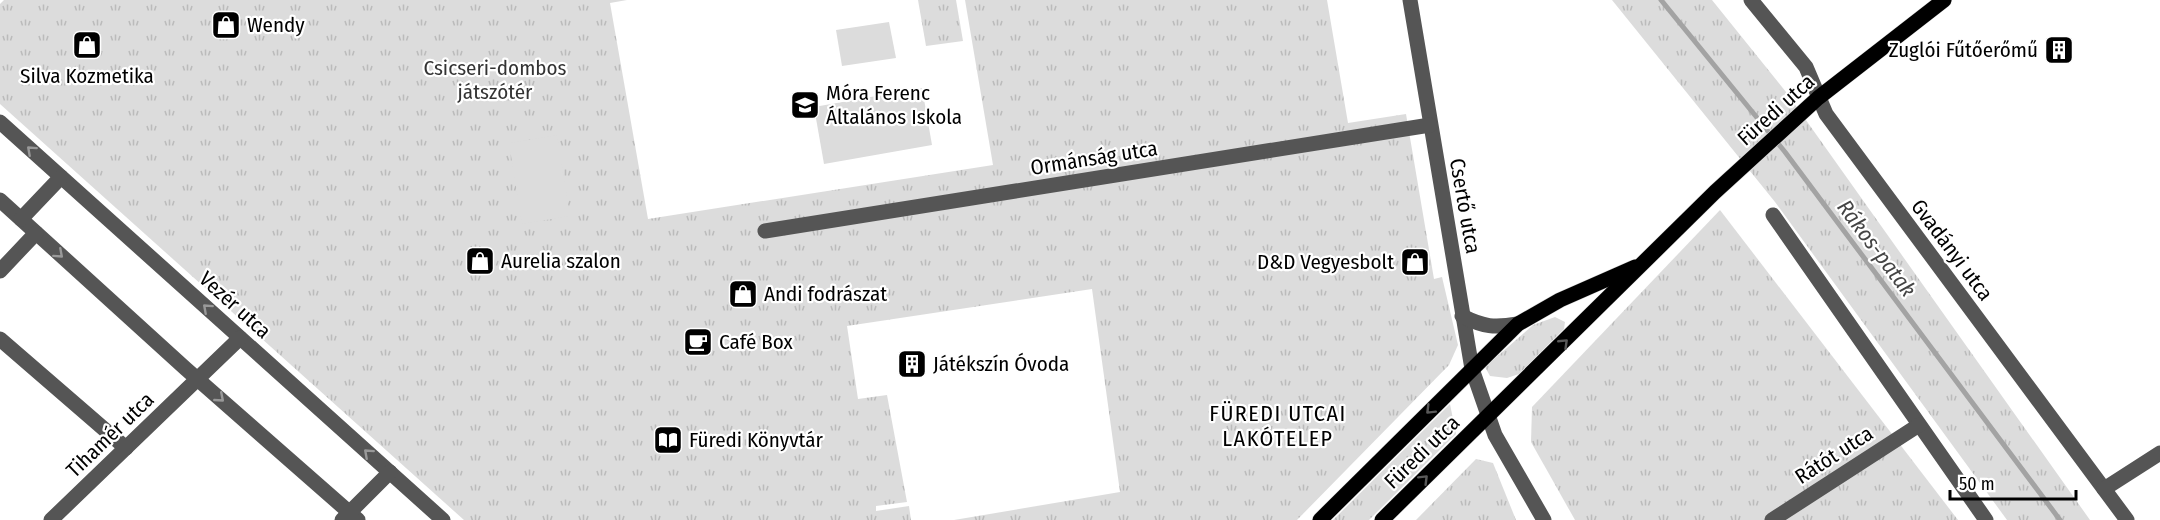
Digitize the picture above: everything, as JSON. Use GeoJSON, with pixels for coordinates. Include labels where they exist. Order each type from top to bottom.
{"type":"FeatureCollection","features":[{"type":"Feature","properties":{"kind":"main road","name":"Füredi utca"},"geometry":{"type":"LineString","coordinates":[[1382,520],[1716,192],[1818,98],[1944,0]]}},
{"type":"Feature","properties":{"kind":"main road","name":"Füredi utca"},"geometry":{"type":"LineString","coordinates":[[1320,520],[1518,324],[1560,300],[1646,262]]}},
{"type":"Feature","properties":{"kind":"street","name":"Csertő utca"},"geometry":{"type":"LineString","coordinates":[[1410,0],[1472,369],[1495,435],[1544,520]]}},
{"type":"Feature","properties":{"kind":"street","name":"Gvadányi utca"},"geometry":{"type":"LineString","coordinates":[[1751,0],[1806,67],[1826,114],[2127,520]]}},
{"type":"Feature","properties":{"kind":"street","name":"Vezér utca"},"geometry":{"type":"LineString","coordinates":[[0,122],[443,520]]}},
{"type":"Feature","properties":{"kind":"street","name":"Ormánság utca"},"geometry":{"type":"LineString","coordinates":[[765,231],[1430,125]]}},
{"type":"Feature","properties":{"kind":"street"},"geometry":{"type":"LineString","coordinates":[[21,219],[61,177]]}},
{"type":"Feature","properties":{"kind":"street"},"geometry":{"type":"LineString","coordinates":[[0,200],[350,518],[390,472]]}},
{"type":"Feature","properties":{"kind":"street"},"geometry":{"type":"LineString","coordinates":[[1773,215],[1986,520]]}},
{"type":"Feature","properties":{"kind":"street"},"geometry":{"type":"LineString","coordinates":[[0,271],[36,233]]}},
{"type":"Feature","properties":{"kind":"street","name":"Füredi utca"},"geometry":{"type":"LineString","coordinates":[[1462,316],[1482,326],[1498,327],[1518,324]]}},
{"type":"Feature","properties":{"kind":"street","name":"Tihamér utca"},"geometry":{"type":"LineString","coordinates":[[51,520],[240,338]]}},
{"type":"Feature","properties":{"kind":"street"},"geometry":{"type":"LineString","coordinates":[[0,339],[126,448]]}},
{"type":"Feature","properties":{"kind":"street","name":"Rátót utca"},"geometry":{"type":"LineString","coordinates":[[1772,520],[1919,425]]}},
{"type":"Feature","properties":{"kind":"street"},"geometry":{"type":"LineString","coordinates":[[2104,489],[2160,453]]}},
{"type":"Feature","properties":{"kind":"green space","name":"Csicseri-dombos játszótér"},"geometry":{"type":"Polygon","coordinates":[[[4,0],[627,0],[610,3],[648,219],[993,165],[965,0],[1327,0],[1348,123],[1406,114],[1434,279],[1442,277],[1458,345],[1449,365],[1297,520],[954,520],[1120,492],[1092,289],[847,326],[858,399],[887,395],[907,502],[876,506],[876,511],[909,506],[911,520],[464,520],[0,104],[0,4],[4,0]]]}},
{"type":"Feature","properties":{"kind":"green space"},"geometry":{"type":"Polygon","coordinates":[[[918,0],[956,0],[963,41],[926,46],[918,0]]]}},
{"type":"Feature","properties":{"kind":"green space"},"geometry":{"type":"Polygon","coordinates":[[[1612,0],[1712,0],[1786,92],[2090,520],[2007,520],[1775,202],[1612,0]]]}},
{"type":"Feature","properties":{"kind":"green space"},"geometry":{"type":"Polygon","coordinates":[[[889,22],[896,58],[842,66],[836,30],[889,22]]]}},
{"type":"Feature","properties":{"kind":"green space"},"geometry":{"type":"Polygon","coordinates":[[[922,88],[932,145],[824,164],[814,107],[922,88]]]}},
{"type":"Feature","properties":{"kind":"green space"},"geometry":{"type":"Polygon","coordinates":[[[557,135],[570,216],[522,224],[509,143],[557,135]]]}},
{"type":"Feature","properties":{"kind":"green space"},"geometry":{"type":"Polygon","coordinates":[[[1720,210],[1958,520],[1575,520],[1531,442],[1532,407],[1720,210]]]}},
{"type":"Feature","properties":{"kind":"green space"},"geometry":{"type":"Polygon","coordinates":[[[1555,317],[1565,322],[1564,329],[1519,374],[1507,378],[1490,376],[1485,367],[1533,325],[1555,317]]]}},
{"type":"Feature","properties":{"kind":"green space"},"geometry":{"type":"Polygon","coordinates":[[[1450,404],[1456,434],[1369,520],[1333,520],[1450,404]]]}},
{"type":"Feature","properties":{"kind":"green space"},"geometry":{"type":"Polygon","coordinates":[[[1476,459],[1493,463],[1516,520],[1416,520],[1476,459]]]}},
{"type":"Feature","properties":{"kind":"waterway","name":"Rákos-patak"},"geometry":{"type":"LineString","coordinates":[[1661,0],[1785,152],[2060,520]]}},
{"type":"Feature","properties":{"kind":"place","name":"Wendy"},"geometry":{"type":"Point","coordinates":[226,25]}},
{"type":"Feature","properties":{"kind":"place","name":"Silva Kozmetika"},"geometry":{"type":"Point","coordinates":[87,45]}},
{"type":"Feature","properties":{"kind":"place","name":"Zuglói Fűtőerőmű"},"geometry":{"type":"Point","coordinates":[2059,50]}},
{"type":"Feature","properties":{"kind":"place","name":"Móra Ferenc Általános Iskola"},"geometry":{"type":"Point","coordinates":[805,105]}},
{"type":"Feature","properties":{"kind":"place","name":"Aurelia szalon"},"geometry":{"type":"Point","coordinates":[480,261]}},
{"type":"Feature","properties":{"kind":"place","name":"D&D Vegyesbolt"},"geometry":{"type":"Point","coordinates":[1415,262]}},
{"type":"Feature","properties":{"kind":"place","name":"Andi fodrászat"},"geometry":{"type":"Point","coordinates":[743,294]}},
{"type":"Feature","properties":{"kind":"place","name":"Café Box"},"geometry":{"type":"Point","coordinates":[698,342]}},
{"type":"Feature","properties":{"kind":"place","name":"Játékszín Óvoda"},"geometry":{"type":"Point","coordinates":[912,364]}},
{"type":"Feature","properties":{"kind":"place","name":"Füredi Könyvtár"},"geometry":{"type":"Point","coordinates":[668,440]}},
{"type":"Feature","properties":{"kind":"district","name":"FÜREDI UTCAI LAKÓTELEP"},"geometry":{"type":"Point","coordinates":[1278,426]}}]}
